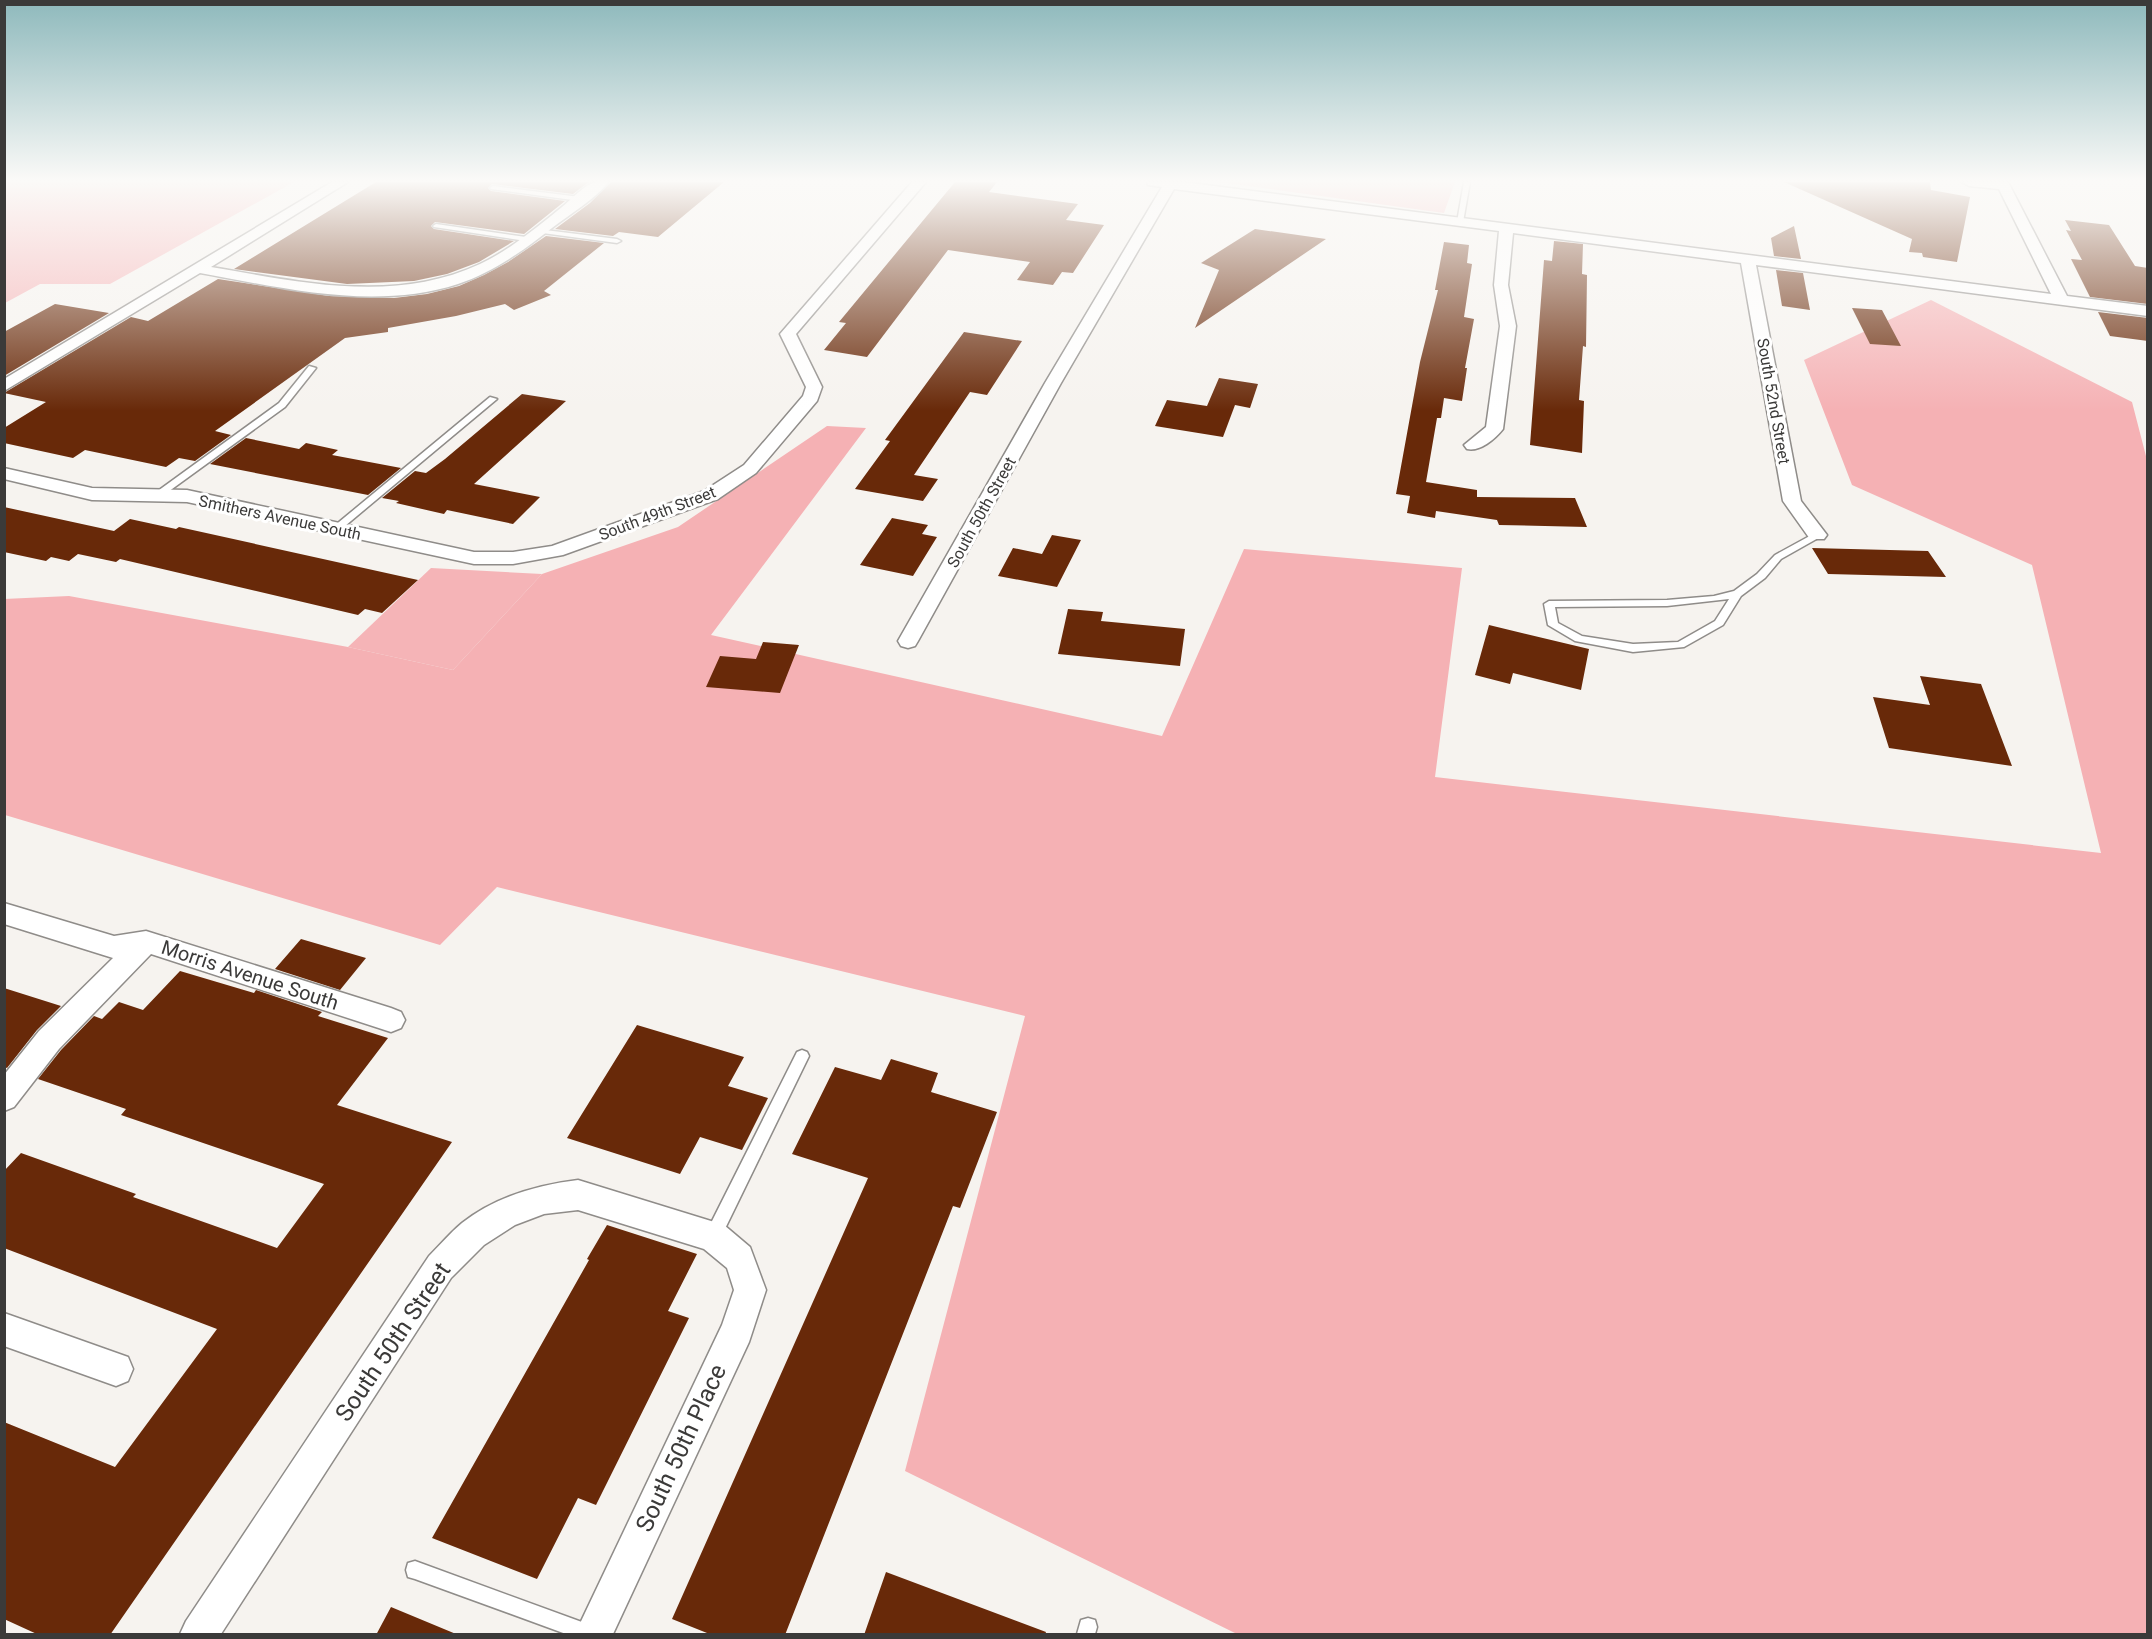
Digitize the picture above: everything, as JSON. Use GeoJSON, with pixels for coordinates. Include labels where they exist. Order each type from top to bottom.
{"type":"FeatureCollection","features":[{"type":"Feature","properties":{"kind":"street"},"geometry":{"type":"LineString","coordinates":[[4,386],[217,258]]}},
{"type":"Feature","properties":{"kind":"street"},"geometry":{"type":"LineString","coordinates":[[200,269],[360,293],[415,289],[462,277],[486,267],[498,258]]}},
{"type":"Feature","properties":{"kind":"street","name":"South 49th Street"},"geometry":{"type":"LineString","coordinates":[[556,551],[711,495],[750,469],[811,397],[814,387],[788,334],[853,258]]}},
{"type":"Feature","properties":{"kind":"street","name":"South 50th Street"},"geometry":{"type":"LineString","coordinates":[[908,641],[1053,383],[1126,258]]}},
{"type":"Feature","properties":{"kind":"street"},"geometry":{"type":"LineString","coordinates":[[1473,446],[1494,429],[1508,326],[1501,285],[1503,258]]}},
{"type":"Feature","properties":{"kind":"street"},"geometry":{"type":"LineString","coordinates":[[1745,258],[2148,311]]}},
{"type":"Feature","properties":{"kind":"street"},"geometry":{"type":"LineString","coordinates":[[2041,258],[2061,299]]}},
{"type":"Feature","properties":{"kind":"street","name":"South 52nd Street"},"geometry":{"type":"LineString","coordinates":[[1749,259],[1792,501],[1818,535]]}},
{"type":"Feature","properties":{"kind":"street","name":"Smithers Avenue South"},"geometry":{"type":"LineString","coordinates":[[4,473],[92,494],[187,496],[474,558],[513,558],[556,551]]}},
{"type":"Feature","properties":{"kind":"street","name":"Morris Avenue South"},"geometry":{"type":"LineString","coordinates":[[4,913],[114,947],[146,942],[391,1020]]}},
{"type":"Feature","properties":{"kind":"street"},"geometry":{"type":"LineString","coordinates":[[4,1098],[49,1040],[146,942]]}},
{"type":"Feature","properties":{"kind":"street","name":"South 50th Street"},"geometry":{"type":"LineString","coordinates":[[199,1635],[440,1268],[473,1234],[505,1214],[544,1199],[578,1195],[713,1236],[739,1258]]}},
{"type":"Feature","properties":{"kind":"street","name":"South 50th Place"},"geometry":{"type":"LineString","coordinates":[[592,1635],[737,1330],[750,1290],[739,1258]]}},
{"type":"Feature","properties":{"kind":"street"},"geometry":{"type":"LineString","coordinates":[[4,1329],[116,1369]]}},
{"type":"Feature","properties":{"kind":"lane"},"geometry":{"type":"LineString","coordinates":[[158,495],[288,400],[312,368]]}},
{"type":"Feature","properties":{"kind":"lane"},"geometry":{"type":"LineString","coordinates":[[336,529],[493,399]]}},
{"type":"Feature","properties":{"kind":"lane"},"geometry":{"type":"LineString","coordinates":[[1737,594],[1709,601],[1656,605],[1549,604],[1553,625],[1579,639],[1633,648],[1680,645],[1719,623],[1737,594],[1761,576],[1778,557],[1818,535]]}},
{"type":"Feature","properties":{"kind":"lane"},"geometry":{"type":"LineString","coordinates":[[713,1236],[802,1056]]}},
{"type":"Feature","properties":{"kind":"lane"},"geometry":{"type":"LineString","coordinates":[[415,1570],[592,1635]]}},
{"type":"Feature","properties":{"kind":"shaded area"},"geometry":{"type":"Polygon","coordinates":[[[5,258],[156,258],[110,284],[40,284],[5,303],[5,258]]]}},
{"type":"Feature","properties":{"kind":"shaded area"},"geometry":{"type":"Polygon","coordinates":[[[1931,300],[2132,402],[2147,460],[2147,1634],[1237,1634],[905,1471],[1025,1016],[497,887],[440,945],[5,815],[4,599],[69,596],[348,647],[453,670],[542,574],[678,527],[827,426],[866,428],[711,635],[1162,736],[1244,549],[1462,568],[1435,777],[2101,853],[2032,565],[1852,485],[1804,360],[1931,300]]]}},
{"type":"Feature","properties":{"kind":"shaded area"},"geometry":{"type":"Polygon","coordinates":[[[431,568],[542,574],[453,670],[348,647],[431,568]]]}},
{"type":"Feature","properties":{"kind":"building"},"geometry":{"type":"Polygon","coordinates":[[[251,258],[485,258],[447,274],[414,281],[347,284],[234,269],[251,258]]]}},
{"type":"Feature","properties":{"kind":"building"},"geometry":{"type":"Polygon","coordinates":[[[513,258],[585,258],[544,291],[551,295],[514,310],[505,304],[456,316],[388,328],[388,332],[345,338],[215,431],[231,435],[195,461],[179,458],[166,467],[85,450],[73,458],[4,443],[4,428],[46,402],[4,393],[131,317],[148,321],[218,279],[329,296],[394,298],[427,294],[459,286],[513,258]]]}},
{"type":"Feature","properties":{"kind":"building"},"geometry":{"type":"Polygon","coordinates":[[[892,258],[942,258],[867,357],[824,350],[846,323],[839,322],[892,258]]]}},
{"type":"Feature","properties":{"kind":"building"},"geometry":{"type":"Polygon","coordinates":[[[1006,258],[1082,258],[1073,273],[1062,272],[1053,285],[1017,280],[1030,262],[1006,258]]]}},
{"type":"Feature","properties":{"kind":"building"},"geometry":{"type":"Polygon","coordinates":[[[1208,258],[1297,258],[1195,328],[1219,270],[1201,263],[1208,258]]]}},
{"type":"Feature","properties":{"kind":"building"},"geometry":{"type":"Polygon","coordinates":[[[1441,258],[1468,258],[1467,263],[1472,264],[1464,317],[1474,319],[1465,368],[1467,368],[1462,401],[1444,398],[1441,418],[1437,418],[1426,482],[1477,490],[1477,497],[1575,498],[1587,527],[1499,525],[1497,520],[1436,511],[1435,518],[1407,513],[1410,496],[1396,494],[1420,362],[1438,290],[1435,290],[1441,258]]]}},
{"type":"Feature","properties":{"kind":"building"},"geometry":{"type":"Polygon","coordinates":[[[1552,258],[1583,258],[1582,274],[1587,275],[1586,347],[1583,346],[1579,400],[1584,401],[1582,453],[1530,445],[1544,260],[1552,261],[1552,258]]]}},
{"type":"Feature","properties":{"kind":"building"},"geometry":{"type":"Polygon","coordinates":[[[1933,258],[1958,258],[1957,262],[1933,258]]]}},
{"type":"Feature","properties":{"kind":"building"},"geometry":{"type":"Polygon","coordinates":[[[2130,258],[2135,266],[2148,268],[2148,304],[2090,297],[2071,259],[2130,258]]]}},
{"type":"Feature","properties":{"kind":"building"},"geometry":{"type":"Polygon","coordinates":[[[1776,270],[1803,273],[1810,310],[1782,306],[1776,270]]]}},
{"type":"Feature","properties":{"kind":"building"},"geometry":{"type":"Polygon","coordinates":[[[55,304],[109,313],[4,376],[4,332],[55,304]]]}},
{"type":"Feature","properties":{"kind":"building"},"geometry":{"type":"Polygon","coordinates":[[[1852,308],[1882,310],[1901,346],[1870,344],[1852,308]]]}},
{"type":"Feature","properties":{"kind":"building"},"geometry":{"type":"Polygon","coordinates":[[[2098,312],[2148,318],[2148,341],[2110,336],[2098,312]]]}},
{"type":"Feature","properties":{"kind":"building"},"geometry":{"type":"Polygon","coordinates":[[[964,332],[1022,341],[987,395],[970,392],[914,475],[938,479],[923,501],[855,489],[890,441],[885,440],[964,332]]]}},
{"type":"Feature","properties":{"kind":"building"},"geometry":{"type":"Polygon","coordinates":[[[1219,378],[1258,384],[1250,408],[1235,405],[1223,437],[1155,426],[1167,400],[1207,406],[1219,378]]]}},
{"type":"Feature","properties":{"kind":"building"},"geometry":{"type":"Polygon","coordinates":[[[522,394],[566,401],[474,484],[540,497],[513,524],[447,510],[444,514],[382,498],[415,471],[426,473],[445,459],[522,394]]]}},
{"type":"Feature","properties":{"kind":"building"},"geometry":{"type":"Polygon","coordinates":[[[246,438],[299,449],[306,443],[338,450],[332,455],[401,468],[368,495],[210,464],[246,438]]]}},
{"type":"Feature","properties":{"kind":"building"},"geometry":{"type":"Polygon","coordinates":[[[4,507],[114,531],[130,519],[176,529],[179,527],[418,580],[382,613],[365,609],[358,615],[120,559],[116,562],[78,554],[69,561],[51,557],[46,561],[4,552],[4,507]]]}},
{"type":"Feature","properties":{"kind":"building"},"geometry":{"type":"Polygon","coordinates":[[[892,518],[928,525],[922,534],[937,537],[913,576],[860,565],[892,518]]]}},
{"type":"Feature","properties":{"kind":"building"},"geometry":{"type":"Polygon","coordinates":[[[1052,535],[1081,540],[1057,587],[998,576],[1013,548],[1042,554],[1052,535]]]}},
{"type":"Feature","properties":{"kind":"building"},"geometry":{"type":"Polygon","coordinates":[[[1812,548],[1928,551],[1946,577],[1828,574],[1812,548]]]}},
{"type":"Feature","properties":{"kind":"building"},"geometry":{"type":"Polygon","coordinates":[[[1068,609],[1103,612],[1101,621],[1185,629],[1180,666],[1058,654],[1068,609]]]}},
{"type":"Feature","properties":{"kind":"building"},"geometry":{"type":"Polygon","coordinates":[[[1489,625],[1589,649],[1581,690],[1513,673],[1510,684],[1475,675],[1489,625]]]}},
{"type":"Feature","properties":{"kind":"building"},"geometry":{"type":"Polygon","coordinates":[[[763,642],[799,645],[780,693],[706,687],[720,656],[756,659],[763,642]]]}},
{"type":"Feature","properties":{"kind":"building"},"geometry":{"type":"Polygon","coordinates":[[[1920,676],[1981,684],[2012,766],[1889,748],[1873,697],[1930,705],[1920,676]]]}},
{"type":"Feature","properties":{"kind":"building"},"geometry":{"type":"Polygon","coordinates":[[[301,939],[366,958],[340,990],[275,969],[301,939]]]}},
{"type":"Feature","properties":{"kind":"building"},"geometry":{"type":"Polygon","coordinates":[[[180,971],[254,993],[256,990],[322,1012],[318,1016],[388,1038],[337,1105],[452,1142],[110,1635],[39,1635],[4,1619],[4,1422],[115,1467],[217,1329],[4,1248],[4,1171],[21,1153],[136,1194],[133,1197],[277,1248],[324,1184],[121,1115],[126,1109],[38,1079],[61,1050],[94,1016],[102,1019],[119,1002],[143,1010],[180,971]]]}},
{"type":"Feature","properties":{"kind":"building"},"geometry":{"type":"Polygon","coordinates":[[[4,988],[61,1006],[37,1030],[7,1068],[4,1067],[4,988]]]}},
{"type":"Feature","properties":{"kind":"building"},"geometry":{"type":"Polygon","coordinates":[[[637,1025],[744,1057],[728,1086],[768,1098],[742,1150],[700,1137],[680,1174],[567,1138],[637,1025]]]}},
{"type":"Feature","properties":{"kind":"building"},"geometry":{"type":"Polygon","coordinates":[[[891,1059],[938,1073],[931,1092],[997,1112],[960,1208],[953,1206],[785,1635],[712,1635],[672,1619],[868,1178],[792,1154],[835,1067],[881,1080],[891,1059]]]}},
{"type":"Feature","properties":{"kind":"building"},"geometry":{"type":"Polygon","coordinates":[[[607,1225],[697,1254],[668,1311],[689,1318],[596,1505],[578,1498],[537,1579],[432,1538],[607,1225]]]}},
{"type":"Feature","properties":{"kind":"building"},"geometry":{"type":"Polygon","coordinates":[[[886,1572],[1046,1632],[1045,1635],[864,1635],[886,1572]]]}},
{"type":"Feature","properties":{"kind":"building"},"geometry":{"type":"Polygon","coordinates":[[[391,1607],[456,1634],[456,1635],[376,1635],[391,1607]]]}}]}
